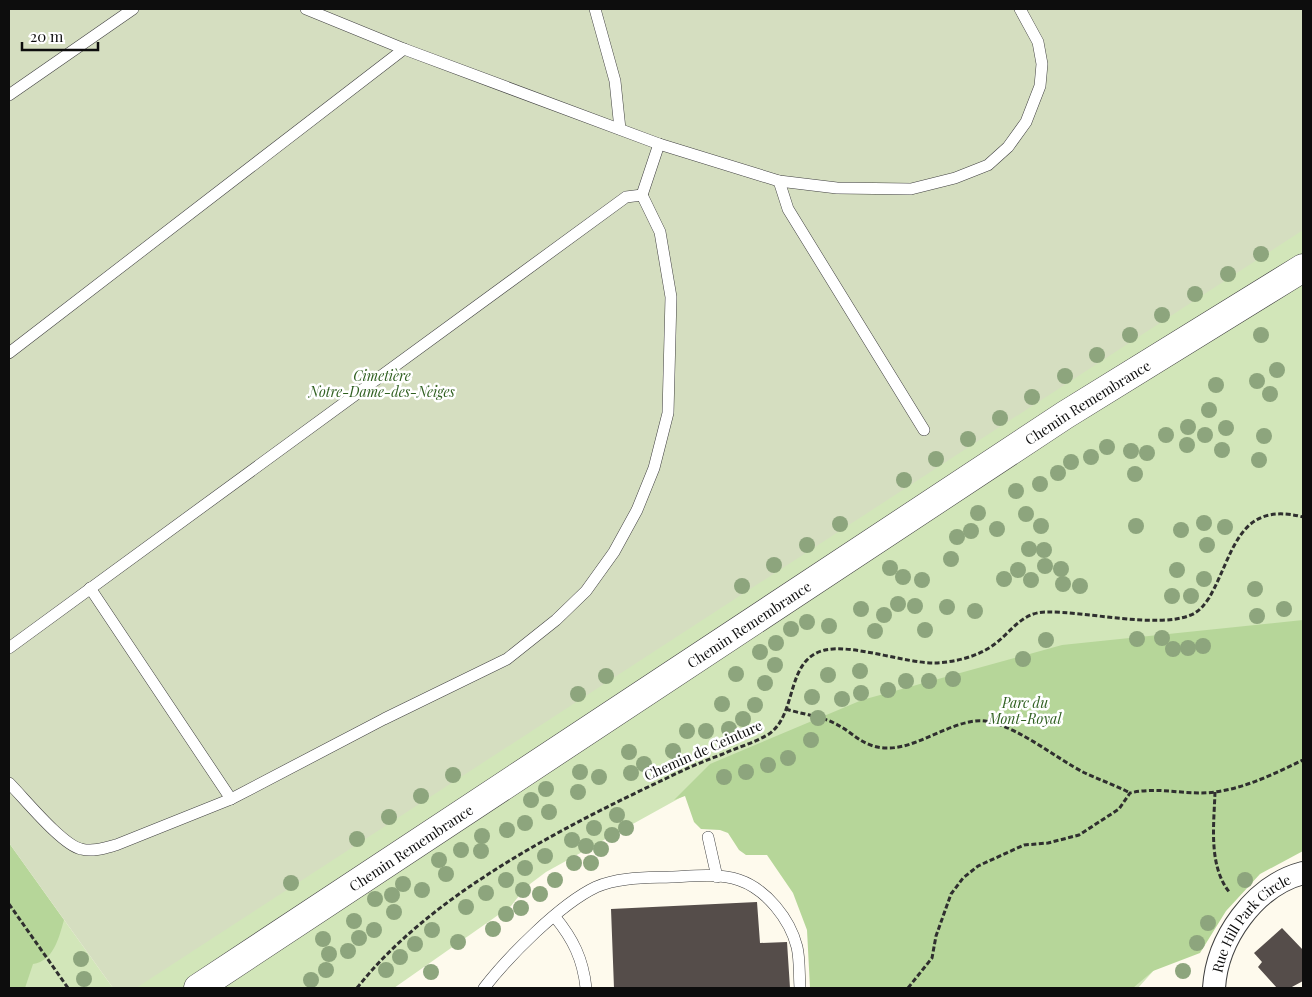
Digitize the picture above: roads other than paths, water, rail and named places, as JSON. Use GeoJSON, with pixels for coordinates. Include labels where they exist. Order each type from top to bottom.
{"type":"FeatureCollection","features":[{"type":"Feature","properties":{"kind":"street","name":"Chemin Remembrance"},"geometry":{"type":"LineString","coordinates":[[198,988],[1066,415],[1303,268]]}},
{"type":"Feature","properties":{"kind":"street","name":"Rue Hill Park Circle"},"geometry":{"type":"LineString","coordinates":[[1214,988],[1220,954],[1234,927],[1247,910],[1281,882],[1303,873]]}},
{"type":"Feature","properties":{"kind":"lane"},"geometry":{"type":"LineString","coordinates":[[9,95],[133,9]]}},
{"type":"Feature","properties":{"kind":"lane"},"geometry":{"type":"LineString","coordinates":[[306,9],[404,49],[658,144],[779,181],[837,188],[911,189],[955,178],[988,165],[1008,147],[1026,122],[1040,86],[1042,64],[1038,42],[1020,9]]}},
{"type":"Feature","properties":{"kind":"lane"},"geometry":{"type":"LineString","coordinates":[[595,9],[616,81],[620,129]]}},
{"type":"Feature","properties":{"kind":"lane"},"geometry":{"type":"LineString","coordinates":[[9,353],[404,49]]}},
{"type":"Feature","properties":{"kind":"lane"},"geometry":{"type":"LineString","coordinates":[[9,783],[63,838],[80,849],[98,850],[116,845],[231,799],[384,719],[507,659],[556,620],[586,591],[614,552],[637,510],[654,468],[668,413],[671,297],[660,232],[642,195],[658,144]]}},
{"type":"Feature","properties":{"kind":"lane"},"geometry":{"type":"LineString","coordinates":[[779,181],[788,209],[924,430]]}},
{"type":"Feature","properties":{"kind":"lane"},"geometry":{"type":"LineString","coordinates":[[9,648],[626,197],[642,195]]}},
{"type":"Feature","properties":{"kind":"lane"},"geometry":{"type":"LineString","coordinates":[[90,588],[231,799]]}},
{"type":"Feature","properties":{"kind":"lane"},"geometry":{"type":"LineString","coordinates":[[708,837],[717,877]]}},
{"type":"Feature","properties":{"kind":"lane"},"geometry":{"type":"LineString","coordinates":[[484,988],[517,951],[584,894],[611,882],[638,878],[717,877],[748,884],[760,891],[775,906],[786,921],[797,947],[800,988]]}},
{"type":"Feature","properties":{"kind":"lane"},"geometry":{"type":"LineString","coordinates":[[555,917],[576,948],[584,972],[586,988]]}},
{"type":"Feature","properties":{"kind":"park label","name":"Cimetière Notre-Dame-des-Neiges"},"geometry":{"type":"Point","coordinates":[382,384]}},
{"type":"Feature","properties":{"kind":"park label","name":"Parc du Mont-Royal"},"geometry":{"type":"Point","coordinates":[1025,710]}}]}
